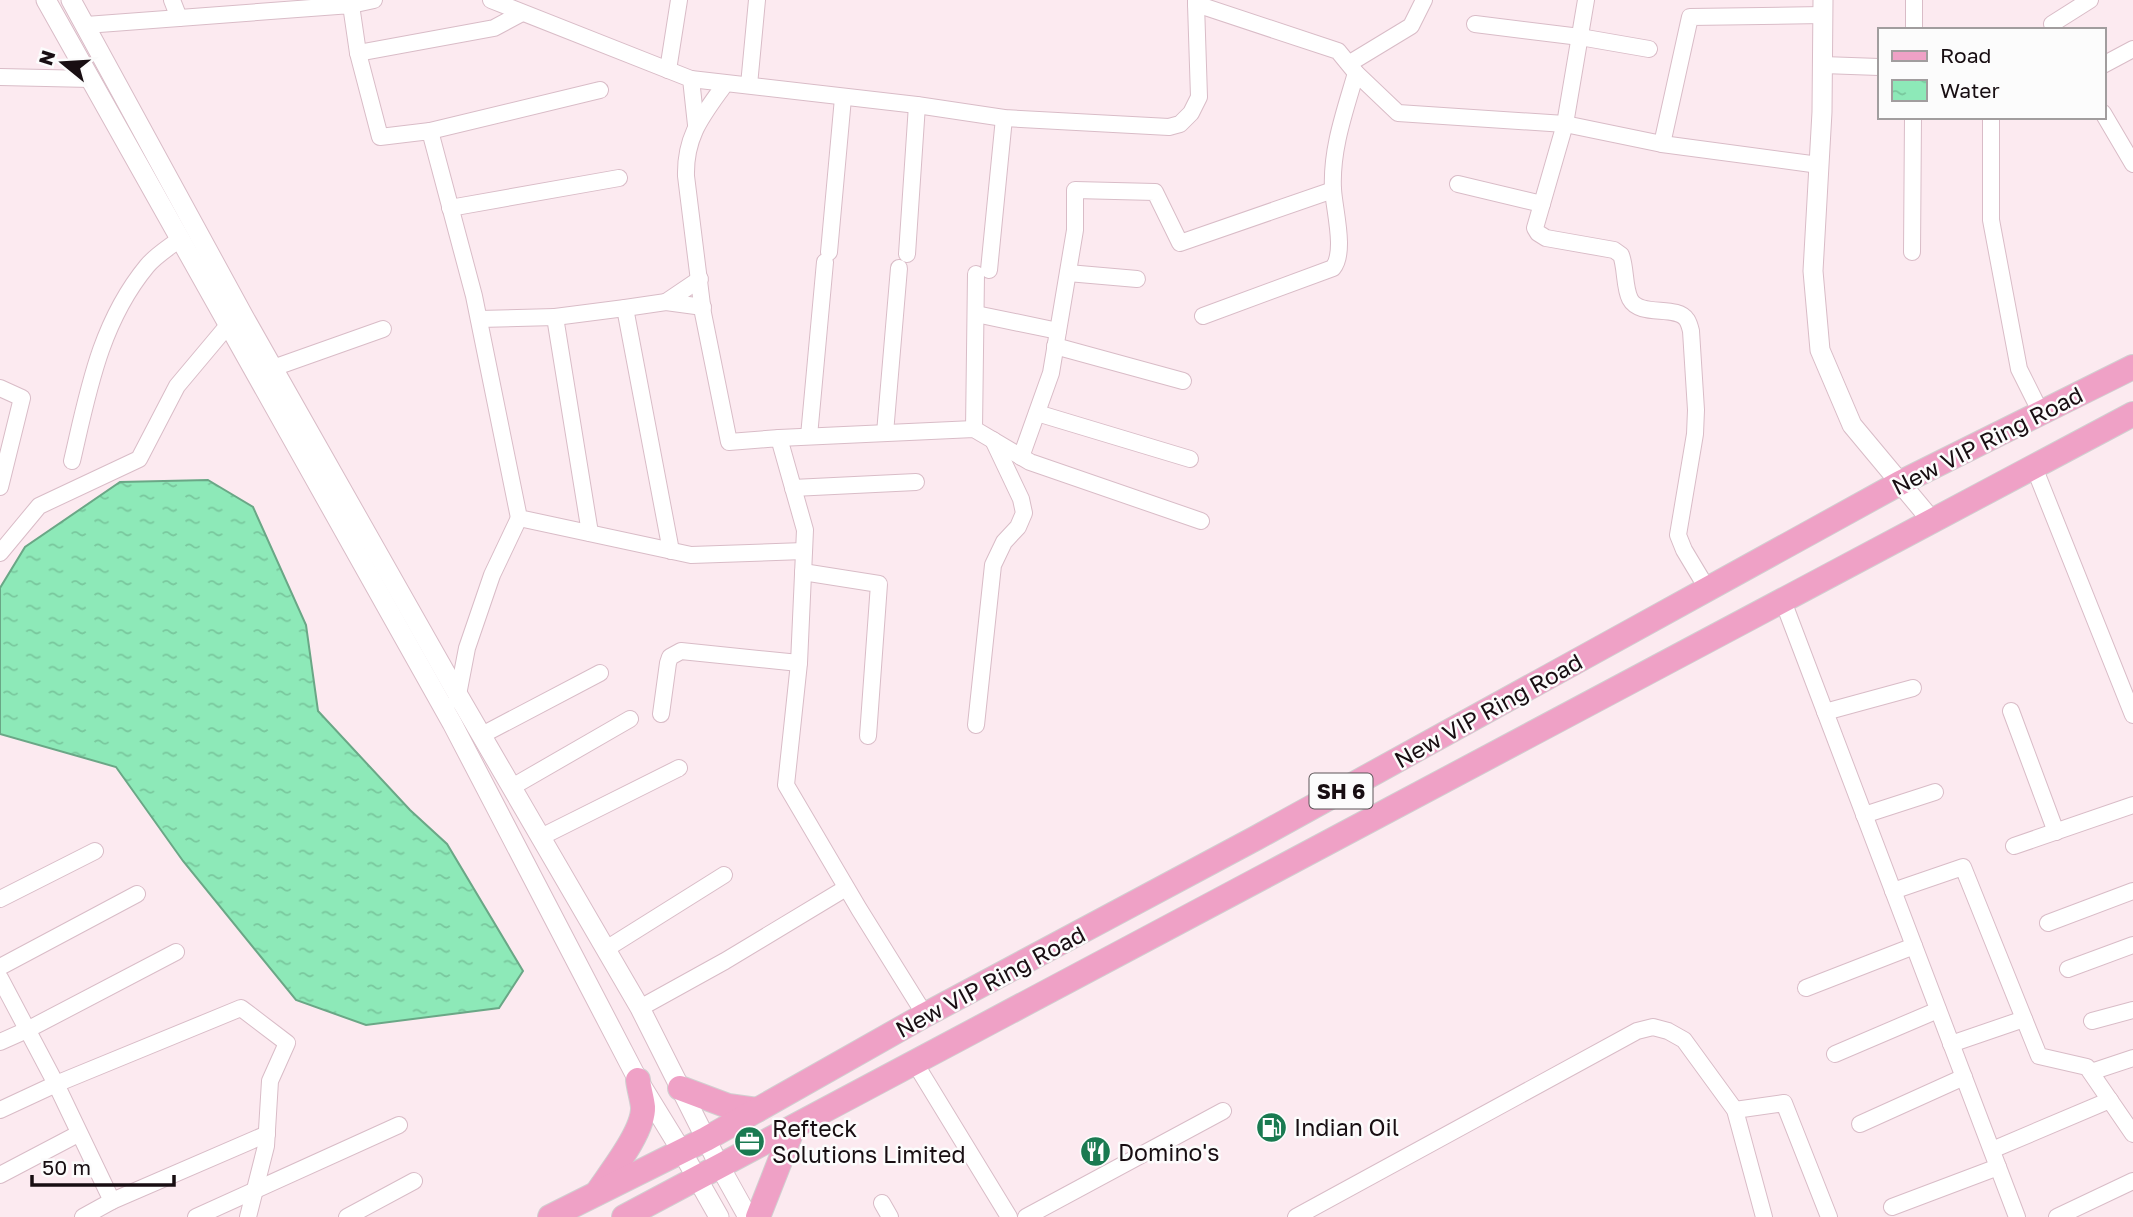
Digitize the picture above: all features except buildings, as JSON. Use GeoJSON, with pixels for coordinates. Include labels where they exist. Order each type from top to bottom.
{"type":"FeatureCollection","features":[{"type":"Feature","properties":{"kind":"main road","name":"New VIP Ring Road"},"geometry":{"type":"LineString","coordinates":[[550,1217],[706,1139],[925,1015],[1256,838],[1900,483],[2133,367]]}},
{"type":"Feature","properties":{"kind":"main road","name":"New VIP Ring Road"},"geometry":{"type":"LineString","coordinates":[[624,1217],[2133,414]]}},
{"type":"Feature","properties":{"kind":"main road"},"geometry":{"type":"LineString","coordinates":[[1256,838],[1275,871]]}},
{"type":"Feature","properties":{"kind":"main road"},"geometry":{"type":"LineString","coordinates":[[1016,966],[1036,999]]}},
{"type":"Feature","properties":{"kind":"main road"},"geometry":{"type":"LineString","coordinates":[[597,1194],[640,1122],[643,1109],[638,1080]]}},
{"type":"Feature","properties":{"kind":"main road"},"geometry":{"type":"LineString","coordinates":[[680,1088],[729,1106],[757,1110]]}},
{"type":"Feature","properties":{"kind":"main road"},"geometry":{"type":"LineString","coordinates":[[758,1217],[793,1128]]}},
{"type":"Feature","properties":{"kind":"street"},"geometry":{"type":"LineString","coordinates":[[47,0],[181,239],[273,368],[458,695],[640,1008],[748,1217]]}},
{"type":"Feature","properties":{"kind":"street"},"geometry":{"type":"LineString","coordinates":[[71,0],[237,320],[453,723],[638,1080],[719,1217]]}},
{"type":"Feature","properties":{"kind":"street"},"geometry":{"type":"LineString","coordinates":[[172,0],[179,18]]}},
{"type":"Feature","properties":{"kind":"street"},"geometry":{"type":"LineString","coordinates":[[86,25],[374,0]]}},
{"type":"Feature","properties":{"kind":"street"},"geometry":{"type":"LineString","coordinates":[[491,0],[691,79],[917,105],[1004,118],[1169,127],[1180,124],[1191,113],[1199,97],[1196,2],[1338,51],[1398,113],[1565,124],[1662,144],[1819,165]]}},
{"type":"Feature","properties":{"kind":"street"},"geometry":{"type":"LineString","coordinates":[[668,70],[679,0]]}},
{"type":"Feature","properties":{"kind":"street"},"geometry":{"type":"LineString","coordinates":[[749,85],[757,0]]}},
{"type":"Feature","properties":{"kind":"street"},"geometry":{"type":"LineString","coordinates":[[1203,316],[1334,268],[1338,263],[1333,190],[1338,137],[1353,68],[1411,26],[1424,0]]}},
{"type":"Feature","properties":{"kind":"street"},"geometry":{"type":"LineString","coordinates":[[1586,0],[1565,124],[1535,228],[1546,238],[1614,250],[1622,255],[1629,298],[1635,305],[1680,314],[1686,319],[1691,331],[1696,410],[1695,434],[1678,535],[1708,590]]}},
{"type":"Feature","properties":{"kind":"street"},"geometry":{"type":"LineString","coordinates":[[1913,28],[1914,0]]}},
{"type":"Feature","properties":{"kind":"street"},"geometry":{"type":"LineString","coordinates":[[2054,28],[2052,24],[2090,0]]}},
{"type":"Feature","properties":{"kind":"street"},"geometry":{"type":"LineString","coordinates":[[350,3],[358,52],[380,137],[430,131],[600,90]]}},
{"type":"Feature","properties":{"kind":"street"},"geometry":{"type":"LineString","coordinates":[[1662,144],[1689,17],[1823,8],[1822,112],[1813,271],[1820,350],[1852,425],[1932,521]]}},
{"type":"Feature","properties":{"kind":"street"},"geometry":{"type":"LineString","coordinates":[[358,52],[494,27],[522,13]]}},
{"type":"Feature","properties":{"kind":"street"},"geometry":{"type":"LineString","coordinates":[[1475,24],[1649,49]]}},
{"type":"Feature","properties":{"kind":"street"},"geometry":{"type":"LineString","coordinates":[[2105,64],[2133,49]]}},
{"type":"Feature","properties":{"kind":"street"},"geometry":{"type":"LineString","coordinates":[[1822,65],[1878,67]]}},
{"type":"Feature","properties":{"kind":"street"},"geometry":{"type":"LineString","coordinates":[[0,77],[90,79]]}},
{"type":"Feature","properties":{"kind":"street"},"geometry":{"type":"LineString","coordinates":[[691,79],[696,125]]}},
{"type":"Feature","properties":{"kind":"street"},"geometry":{"type":"LineString","coordinates":[[725,84],[696,125],[685,159],[685,176],[703,307],[729,442],[974,429],[1030,462],[1201,521]]}},
{"type":"Feature","properties":{"kind":"street"},"geometry":{"type":"LineString","coordinates":[[809,436],[844,98]]}},
{"type":"Feature","properties":{"kind":"street"},"geometry":{"type":"LineString","coordinates":[[886,433],[917,105]]}},
{"type":"Feature","properties":{"kind":"street"},"geometry":{"type":"LineString","coordinates":[[2105,116],[2133,164]]}},
{"type":"Feature","properties":{"kind":"street"},"geometry":{"type":"LineString","coordinates":[[974,429],[975,314],[1004,118]]}},
{"type":"Feature","properties":{"kind":"street"},"geometry":{"type":"LineString","coordinates":[[1912,252],[1913,119]]}},
{"type":"Feature","properties":{"kind":"street"},"geometry":{"type":"LineString","coordinates":[[1991,119],[1991,220],[2019,369],[2041,413]]}},
{"type":"Feature","properties":{"kind":"street"},"geometry":{"type":"LineString","coordinates":[[2118,138],[2133,130]]}},
{"type":"Feature","properties":{"kind":"street"},"geometry":{"type":"LineString","coordinates":[[430,131],[478,319],[519,518],[492,575],[467,648],[453,723]]}},
{"type":"Feature","properties":{"kind":"street"},"geometry":{"type":"LineString","coordinates":[[450,208],[619,178]]}},
{"type":"Feature","properties":{"kind":"street"},"geometry":{"type":"LineString","coordinates":[[1458,184],[1542,204]]}},
{"type":"Feature","properties":{"kind":"street"},"geometry":{"type":"LineString","coordinates":[[1021,457],[1051,373],[1076,230],[1075,190],[1155,192],[1180,243],[1333,190]]}},
{"type":"Feature","properties":{"kind":"street"},"geometry":{"type":"LineString","coordinates":[[72,461],[91,374],[109,329],[124,300],[149,264],[181,239]]}},
{"type":"Feature","properties":{"kind":"street"},"geometry":{"type":"LineString","coordinates":[[1068,273],[1137,279]]}},
{"type":"Feature","properties":{"kind":"street"},"geometry":{"type":"LineString","coordinates":[[666,302],[700,279]]}},
{"type":"Feature","properties":{"kind":"street"},"geometry":{"type":"LineString","coordinates":[[478,319],[555,317],[666,302],[703,307]]}},
{"type":"Feature","properties":{"kind":"street"},"geometry":{"type":"LineString","coordinates":[[625,308],[671,551]]}},
{"type":"Feature","properties":{"kind":"street"},"geometry":{"type":"LineString","coordinates":[[975,314],[1057,338],[1183,381]]}},
{"type":"Feature","properties":{"kind":"street"},"geometry":{"type":"LineString","coordinates":[[555,317],[590,533]]}},
{"type":"Feature","properties":{"kind":"street"},"geometry":{"type":"LineString","coordinates":[[0,553],[39,506],[139,458],[177,386],[237,320]]}},
{"type":"Feature","properties":{"kind":"street"},"geometry":{"type":"LineString","coordinates":[[273,368],[383,329]]}},
{"type":"Feature","properties":{"kind":"street"},"geometry":{"type":"LineString","coordinates":[[0,388],[22,398],[0,487]]}},
{"type":"Feature","properties":{"kind":"street"},"geometry":{"type":"LineString","coordinates":[[1037,413],[1190,459]]}},
{"type":"Feature","properties":{"kind":"street"},"geometry":{"type":"LineString","coordinates":[[779,438],[805,530],[799,663],[786,785],[925,1015]]}},
{"type":"Feature","properties":{"kind":"street"},"geometry":{"type":"LineString","coordinates":[[976,725],[993,565],[1004,542],[1018,527],[1024,513],[1021,499],[993,440]]}},
{"type":"Feature","properties":{"kind":"street"},"geometry":{"type":"LineString","coordinates":[[2034,467],[2130,698],[2133,715]]}},
{"type":"Feature","properties":{"kind":"street"},"geometry":{"type":"LineString","coordinates":[[793,488],[916,482]]}},
{"type":"Feature","properties":{"kind":"street"},"geometry":{"type":"LineString","coordinates":[[519,518],[691,555],[804,551]]}},
{"type":"Feature","properties":{"kind":"street"},"geometry":{"type":"LineString","coordinates":[[803,572],[879,584],[868,736]]}},
{"type":"Feature","properties":{"kind":"street"},"geometry":{"type":"LineString","coordinates":[[1783,601],[2017,1217]]}},
{"type":"Feature","properties":{"kind":"street"},"geometry":{"type":"LineString","coordinates":[[661,714],[668,663],[670,657],[681,651],[799,663]]}},
{"type":"Feature","properties":{"kind":"street"},"geometry":{"type":"LineString","coordinates":[[482,735],[600,673]]}},
{"type":"Feature","properties":{"kind":"street"},"geometry":{"type":"LineString","coordinates":[[1825,712],[1913,688]]}},
{"type":"Feature","properties":{"kind":"street"},"geometry":{"type":"LineString","coordinates":[[2011,711],[2056,832]]}},
{"type":"Feature","properties":{"kind":"street"},"geometry":{"type":"LineString","coordinates":[[512,788],[630,719]]}},
{"type":"Feature","properties":{"kind":"street"},"geometry":{"type":"LineString","coordinates":[[541,837],[680,768]]}},
{"type":"Feature","properties":{"kind":"street"},"geometry":{"type":"LineString","coordinates":[[1864,816],[1935,792]]}},
{"type":"Feature","properties":{"kind":"street"},"geometry":{"type":"LineString","coordinates":[[2014,846],[2133,805]]}},
{"type":"Feature","properties":{"kind":"street"},"geometry":{"type":"LineString","coordinates":[[0,899],[95,851]]}},
{"type":"Feature","properties":{"kind":"street"},"geometry":{"type":"LineString","coordinates":[[1893,891],[1963,867],[2039,1056],[2087,1067],[2133,1135]]}},
{"type":"Feature","properties":{"kind":"street"},"geometry":{"type":"LineString","coordinates":[[606,949],[723,875]]}},
{"type":"Feature","properties":{"kind":"street"},"geometry":{"type":"LineString","coordinates":[[640,1008],[725,961],[846,888]]}},
{"type":"Feature","properties":{"kind":"street"},"geometry":{"type":"LineString","coordinates":[[2048,923],[2133,891]]}},
{"type":"Feature","properties":{"kind":"street"},"geometry":{"type":"LineString","coordinates":[[0,967],[137,894]]}},
{"type":"Feature","properties":{"kind":"street"},"geometry":{"type":"LineString","coordinates":[[2068,969],[2133,945]]}},
{"type":"Feature","properties":{"kind":"street"},"geometry":{"type":"LineString","coordinates":[[1806,988],[1914,946]]}},
{"type":"Feature","properties":{"kind":"street"},"geometry":{"type":"LineString","coordinates":[[0,1042],[176,952]]}},
{"type":"Feature","properties":{"kind":"street"},"geometry":{"type":"LineString","coordinates":[[2,985],[55,1084],[112,1201]]}},
{"type":"Feature","properties":{"kind":"street"},"geometry":{"type":"LineString","coordinates":[[0,1110],[55,1084],[241,1008],[287,1044],[270,1081],[266,1146],[248,1217]]}},
{"type":"Feature","properties":{"kind":"street"},"geometry":{"type":"LineString","coordinates":[[1835,1054],[1938,1010]]}},
{"type":"Feature","properties":{"kind":"street"},"geometry":{"type":"LineString","coordinates":[[2092,1021],[2133,1010]]}},
{"type":"Feature","properties":{"kind":"street"},"geometry":{"type":"LineString","coordinates":[[1951,1044],[2024,1019]]}},
{"type":"Feature","properties":{"kind":"street"},"geometry":{"type":"LineString","coordinates":[[1296,1217],[1637,1031],[1653,1027],[1668,1031],[1684,1040],[1735,1110],[1764,1217]]}},
{"type":"Feature","properties":{"kind":"street"},"geometry":{"type":"LineString","coordinates":[[2091,1072],[2133,1058]]}},
{"type":"Feature","properties":{"kind":"street"},"geometry":{"type":"LineString","coordinates":[[915,1063],[1009,1217]]}},
{"type":"Feature","properties":{"kind":"street"},"geometry":{"type":"LineString","coordinates":[[1860,1124],[1964,1077]]}},
{"type":"Feature","properties":{"kind":"street"},"geometry":{"type":"LineString","coordinates":[[1992,1150],[2110,1100]]}},
{"type":"Feature","properties":{"kind":"street"},"geometry":{"type":"LineString","coordinates":[[1735,1110],[1784,1103],[1829,1217]]}},
{"type":"Feature","properties":{"kind":"street"},"geometry":{"type":"LineString","coordinates":[[1026,1217],[1223,1111]]}},
{"type":"Feature","properties":{"kind":"street"},"geometry":{"type":"LineString","coordinates":[[197,1217],[399,1125]]}},
{"type":"Feature","properties":{"kind":"street"},"geometry":{"type":"LineString","coordinates":[[0,1175],[78,1134]]}},
{"type":"Feature","properties":{"kind":"street"},"geometry":{"type":"LineString","coordinates":[[83,1217],[112,1201],[267,1134]]}},
{"type":"Feature","properties":{"kind":"street"},"geometry":{"type":"LineString","coordinates":[[1892,1207],[1998,1167]]}},
{"type":"Feature","properties":{"kind":"street"},"geometry":{"type":"LineString","coordinates":[[347,1217],[414,1181]]}},
{"type":"Feature","properties":{"kind":"street"},"geometry":{"type":"LineString","coordinates":[[2057,1217],[2133,1181]]}},
{"type":"Feature","properties":{"kind":"water"},"geometry":{"type":"Polygon","coordinates":[[[208,480],[253,507],[306,625],[318,711],[410,810],[447,844],[523,971],[499,1008],[366,1025],[296,1000],[183,861],[116,767],[0,734],[0,588],[25,547],[120,482],[208,480]]]}},
{"type":"Feature","properties":{"kind":"place","name":"Indian Oil"},"geometry":{"type":"Point","coordinates":[1271,1127]}},
{"type":"Feature","properties":{"kind":"place","name":"Refteck Solutions Limited"},"geometry":{"type":"Point","coordinates":[749,1141]}},
{"type":"Feature","properties":{"kind":"place","name":"Domino's"},"geometry":{"type":"Point","coordinates":[1095,1152]}}]}
